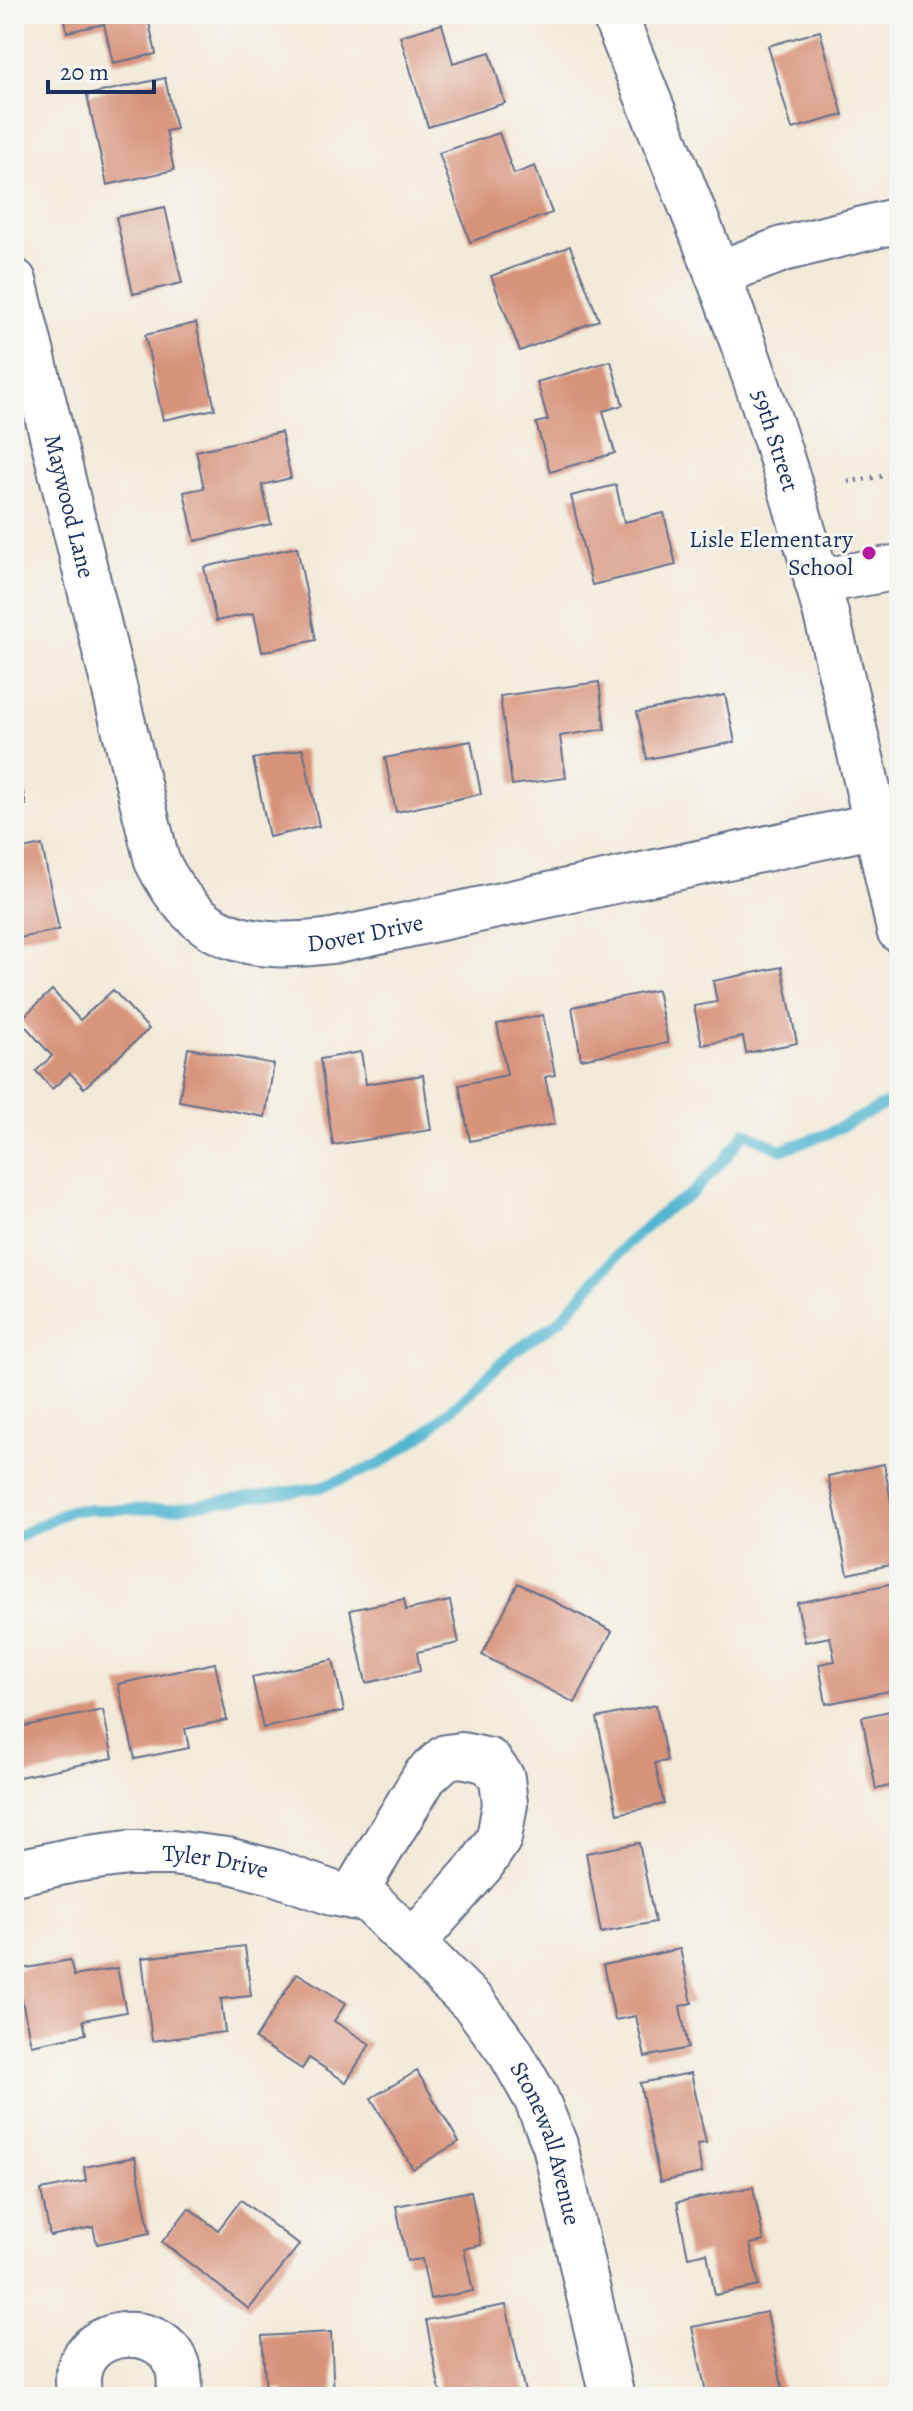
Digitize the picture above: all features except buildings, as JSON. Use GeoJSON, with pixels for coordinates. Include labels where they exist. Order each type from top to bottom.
{"type":"FeatureCollection","features":[{"type":"Feature","properties":{"kind":"street","name":"59th Street"},"geometry":{"type":"LineString","coordinates":[[614,14],[755,376],[817,582],[877,825],[899,930]]}},
{"type":"Feature","properties":{"kind":"street"},"geometry":{"type":"LineString","coordinates":[[717,274],[783,249],[899,220]]}},
{"type":"Feature","properties":{"kind":"street","name":"Maywood Lane"},"geometry":{"type":"LineString","coordinates":[[14,281],[91,590]]}},
{"type":"Feature","properties":{"kind":"street"},"geometry":{"type":"LineString","coordinates":[[817,582],[899,567]]}},
{"type":"Feature","properties":{"kind":"street","name":"Dover Drive"},"geometry":{"type":"LineString","coordinates":[[91,590],[157,861],[197,918],[218,932],[243,941],[281,946],[332,941],[877,825]]}},
{"type":"Feature","properties":{"kind":"street"},"geometry":{"type":"LineString","coordinates":[[352,1897],[425,1776],[446,1757],[462,1755],[489,1761],[502,1778],[505,1804],[499,1838],[482,1864],[407,1938]]}},
{"type":"Feature","properties":{"kind":"street","name":"Tyler Drive"},"geometry":{"type":"LineString","coordinates":[[14,1873],[73,1860],[128,1853],[172,1853],[227,1860],[332,1893],[369,1900],[407,1938]]}},
{"type":"Feature","properties":{"kind":"street","name":"Stonewall Avenue"},"geometry":{"type":"LineString","coordinates":[[407,1938],[475,2005],[510,2052],[536,2098],[555,2145],[612,2397]]}},
{"type":"Feature","properties":{"kind":"street"},"geometry":{"type":"LineString","coordinates":[[80,2397],[80,2372],[86,2357],[97,2344],[112,2336],[128,2333],[144,2335],[159,2343],[171,2355],[178,2370],[178,2397]]}},
{"type":"Feature","properties":{"kind":"path"},"geometry":{"type":"LineString","coordinates":[[848,482],[899,473]]}},
{"type":"Feature","properties":{"kind":"waterway"},"geometry":{"type":"LineString","coordinates":[[14,1538],[71,1510],[168,1509],[322,1487],[380,1464],[423,1435],[512,1353],[560,1320],[627,1244],[669,1207],[691,1194],[724,1160],[745,1132],[781,1150],[827,1134],[899,1097]]}},
{"type":"Feature","properties":{"kind":"place","name":"Lisle Elementary School"},"geometry":{"type":"Point","coordinates":[869,553]}}]}
